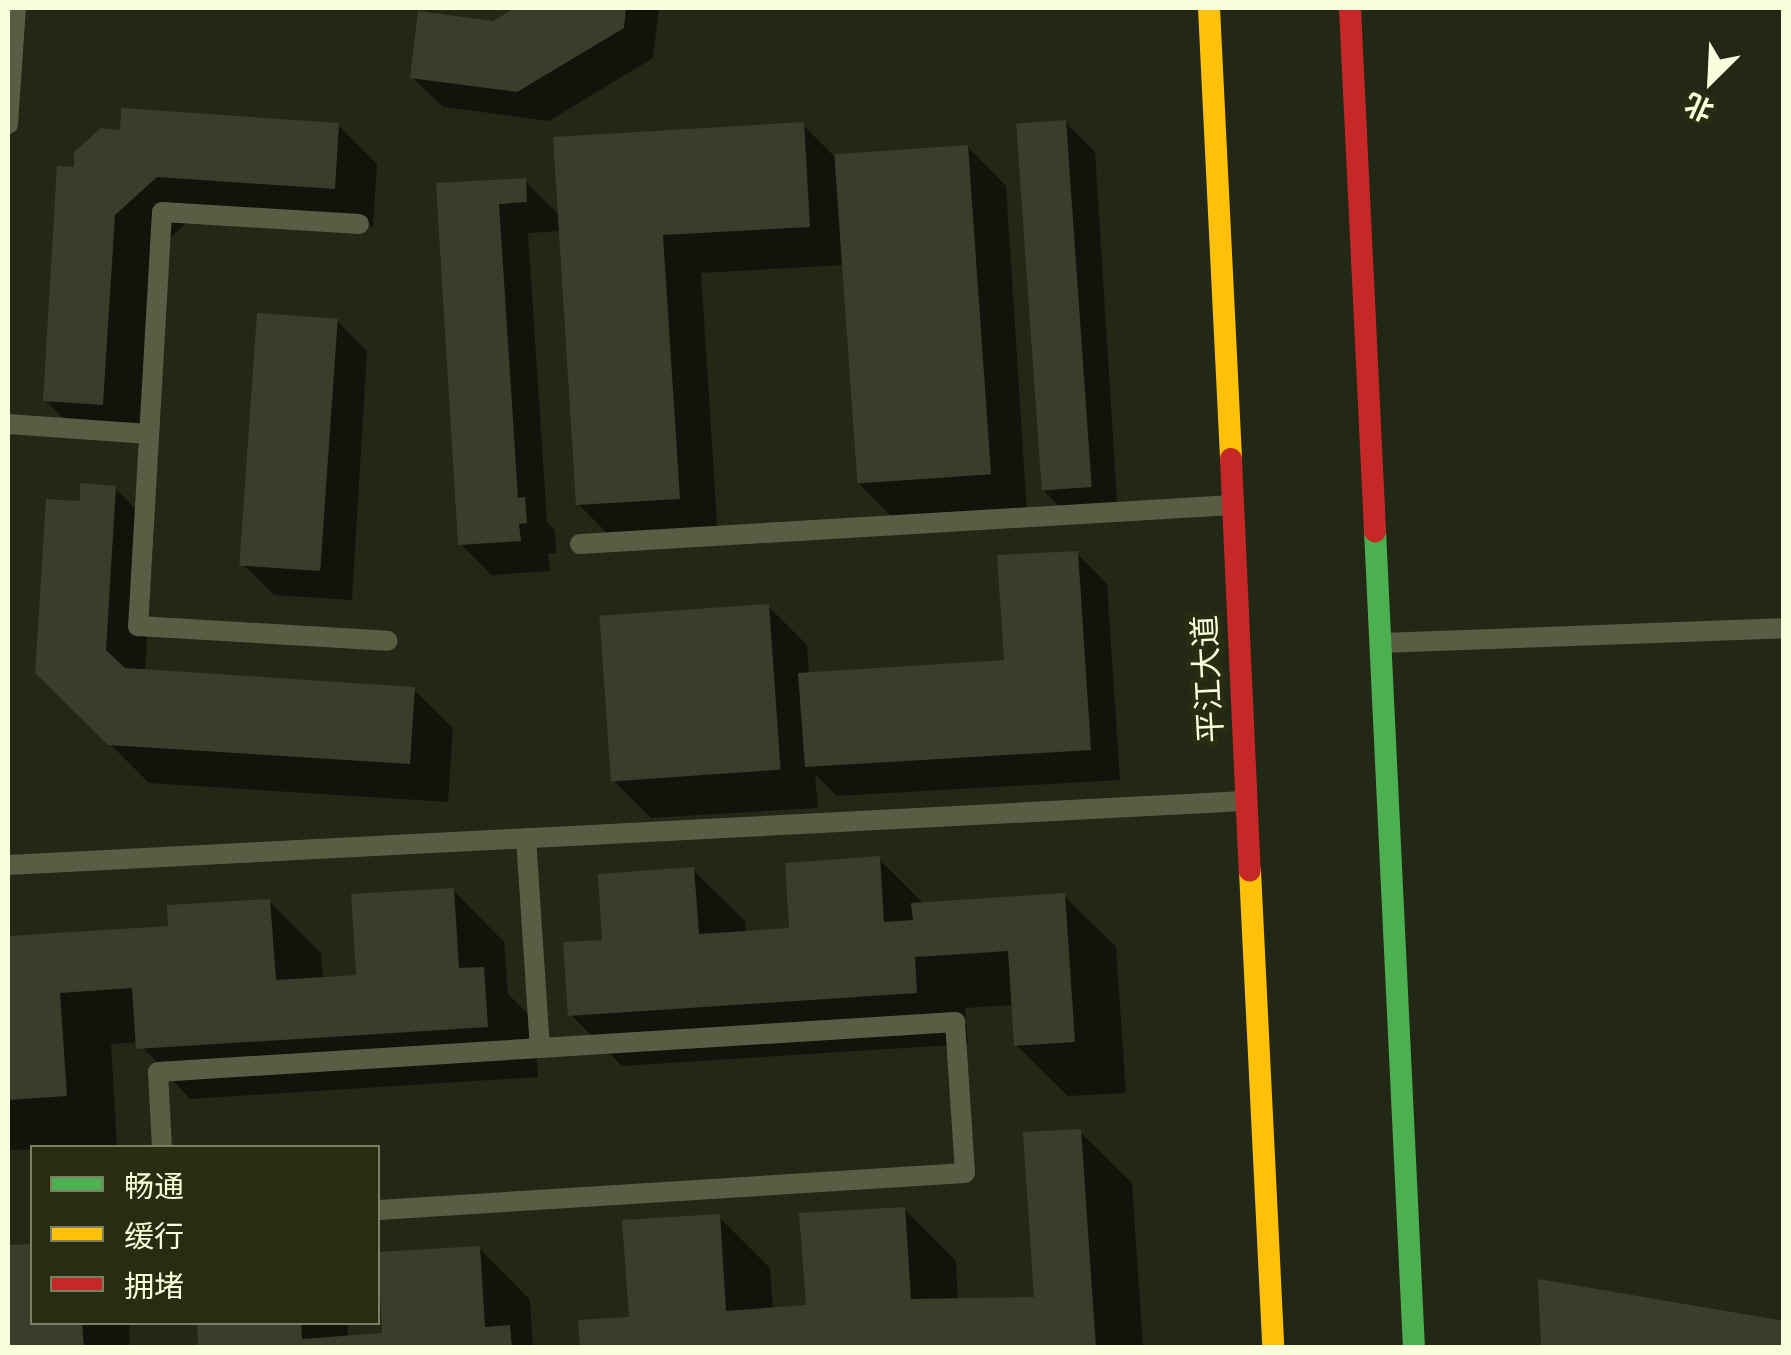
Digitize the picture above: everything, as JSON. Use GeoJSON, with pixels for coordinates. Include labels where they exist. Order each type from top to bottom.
{"type":"FeatureCollection","features":[{"type":"Feature","properties":{"kind":"highway","name":"平江大道"},"geometry":{"type":"LineString","coordinates":[[1209,8],[1273,1348]]}},
{"type":"Feature","properties":{"kind":"highway"},"geometry":{"type":"LineString","coordinates":[[1350,8],[1414,1348]]}},
{"type":"Feature","properties":{"kind":"lane"},"geometry":{"type":"LineString","coordinates":[[8,124],[16,8]]}},
{"type":"Feature","properties":{"kind":"lane"},"geometry":{"type":"LineString","coordinates":[[359,224],[162,212],[138,626],[388,641]]}},
{"type":"Feature","properties":{"kind":"lane"},"geometry":{"type":"LineString","coordinates":[[8,424],[150,434]]}},
{"type":"Feature","properties":{"kind":"lane"},"geometry":{"type":"LineString","coordinates":[[580,544],[1232,505]]}},
{"type":"Feature","properties":{"kind":"lane"},"geometry":{"type":"LineString","coordinates":[[1380,643],[1784,628]]}},
{"type":"Feature","properties":{"kind":"lane"},"geometry":{"type":"LineString","coordinates":[[8,865],[1246,801]]}},
{"type":"Feature","properties":{"kind":"lane"},"geometry":{"type":"LineString","coordinates":[[526,838],[540,1048]]}},
{"type":"Feature","properties":{"kind":"lane"},"geometry":{"type":"LineString","coordinates":[[162,1145],[158,1072],[955,1022],[966,1172],[380,1210]]}},
{"type":"Feature","properties":{"kind":"building"},"geometry":{"type":"Polygon","coordinates":[[[515,8],[626,8],[624,28],[517,92],[410,78],[418,11],[493,21],[515,8]]]}},
{"type":"Feature","properties":{"kind":"building"},"geometry":{"type":"Polygon","coordinates":[[[121,108],[339,123],[335,189],[157,177],[115,215],[103,405],[43,401],[57,166],[74,167],[74,152],[101,128],[120,130],[121,108]]]}},
{"type":"Feature","properties":{"kind":"building"},"geometry":{"type":"Polygon","coordinates":[[[1066,120],[1092,487],[1042,491],[1016,123],[1066,120]]]}},
{"type":"Feature","properties":{"kind":"building"},"geometry":{"type":"Polygon","coordinates":[[[804,122],[810,227],[663,235],[680,499],[576,505],[553,137],[804,122]]]}},
{"type":"Feature","properties":{"kind":"building"},"geometry":{"type":"Polygon","coordinates":[[[968,145],[991,474],[857,484],[834,154],[968,145]]]}},
{"type":"Feature","properties":{"kind":"building"},"geometry":{"type":"Polygon","coordinates":[[[526,178],[527,202],[499,204],[518,498],[525,497],[527,523],[519,524],[521,541],[458,545],[436,183],[526,178]]]}},
{"type":"Feature","properties":{"kind":"building"},"geometry":{"type":"Polygon","coordinates":[[[257,313],[338,319],[320,571],[239,565],[257,313]]]}},
{"type":"Feature","properties":{"kind":"building"},"geometry":{"type":"Polygon","coordinates":[[[80,483],[116,486],[106,650],[125,668],[415,687],[410,764],[108,745],[35,673],[46,499],[80,501],[80,483]]]}},
{"type":"Feature","properties":{"kind":"building"},"geometry":{"type":"Polygon","coordinates":[[[1078,551],[1091,750],[805,767],[798,673],[1004,660],[997,555],[1078,551]]]}},
{"type":"Feature","properties":{"kind":"building"},"geometry":{"type":"Polygon","coordinates":[[[769,604],[781,770],[611,781],[599,616],[769,604]]]}},
{"type":"Feature","properties":{"kind":"building"},"geometry":{"type":"Polygon","coordinates":[[[880,856],[884,922],[913,920],[911,903],[1065,893],[1075,1042],[1014,1046],[1008,951],[915,957],[917,993],[568,1016],[563,942],[602,940],[598,874],[694,867],[699,934],[789,928],[785,863],[880,856]]]}},
{"type":"Feature","properties":{"kind":"building"},"geometry":{"type":"Polygon","coordinates":[[[454,888],[459,968],[484,967],[488,1027],[136,1049],[132,988],[60,993],[67,1096],[8,1100],[8,936],[168,926],[167,905],[270,899],[276,980],[356,975],[351,894],[454,888]]]}},
{"type":"Feature","properties":{"kind":"building"},"geometry":{"type":"Polygon","coordinates":[[[1081,1129],[1096,1348],[580,1348],[578,1320],[629,1317],[622,1220],[720,1214],[726,1311],[806,1305],[799,1213],[905,1207],[911,1299],[1034,1297],[1023,1132],[1081,1129]]]}},
{"type":"Feature","properties":{"kind":"building"},"geometry":{"type":"Polygon","coordinates":[[[30,1244],[30,1325],[82,1325],[84,1348],[8,1348],[8,1245],[30,1244]]]}},
{"type":"Feature","properties":{"kind":"building"},"geometry":{"type":"Polygon","coordinates":[[[480,1246],[485,1327],[510,1325],[512,1348],[198,1348],[197,1325],[301,1325],[302,1339],[382,1333],[380,1252],[480,1246]]]}},
{"type":"Feature","properties":{"kind":"building"},"geometry":{"type":"Polygon","coordinates":[[[1538,1279],[1784,1321],[1784,1348],[1541,1348],[1538,1279]]]}},
{"type":"Feature","properties":{"kind":"traffic: fast"},"geometry":{"type":"LineString","coordinates":[[1375,531],[1414,1348]]}},
{"type":"Feature","properties":{"kind":"traffic: slow"},"geometry":{"type":"LineString","coordinates":[[1209,8],[1231,459]]}},
{"type":"Feature","properties":{"kind":"traffic: slow"},"geometry":{"type":"LineString","coordinates":[[1250,871],[1273,1348]]}},
{"type":"Feature","properties":{"kind":"traffic: jam"},"geometry":{"type":"LineString","coordinates":[[1350,8],[1375,531]]}},
{"type":"Feature","properties":{"kind":"traffic: jam"},"geometry":{"type":"LineString","coordinates":[[1231,459],[1250,871]]}}]}
